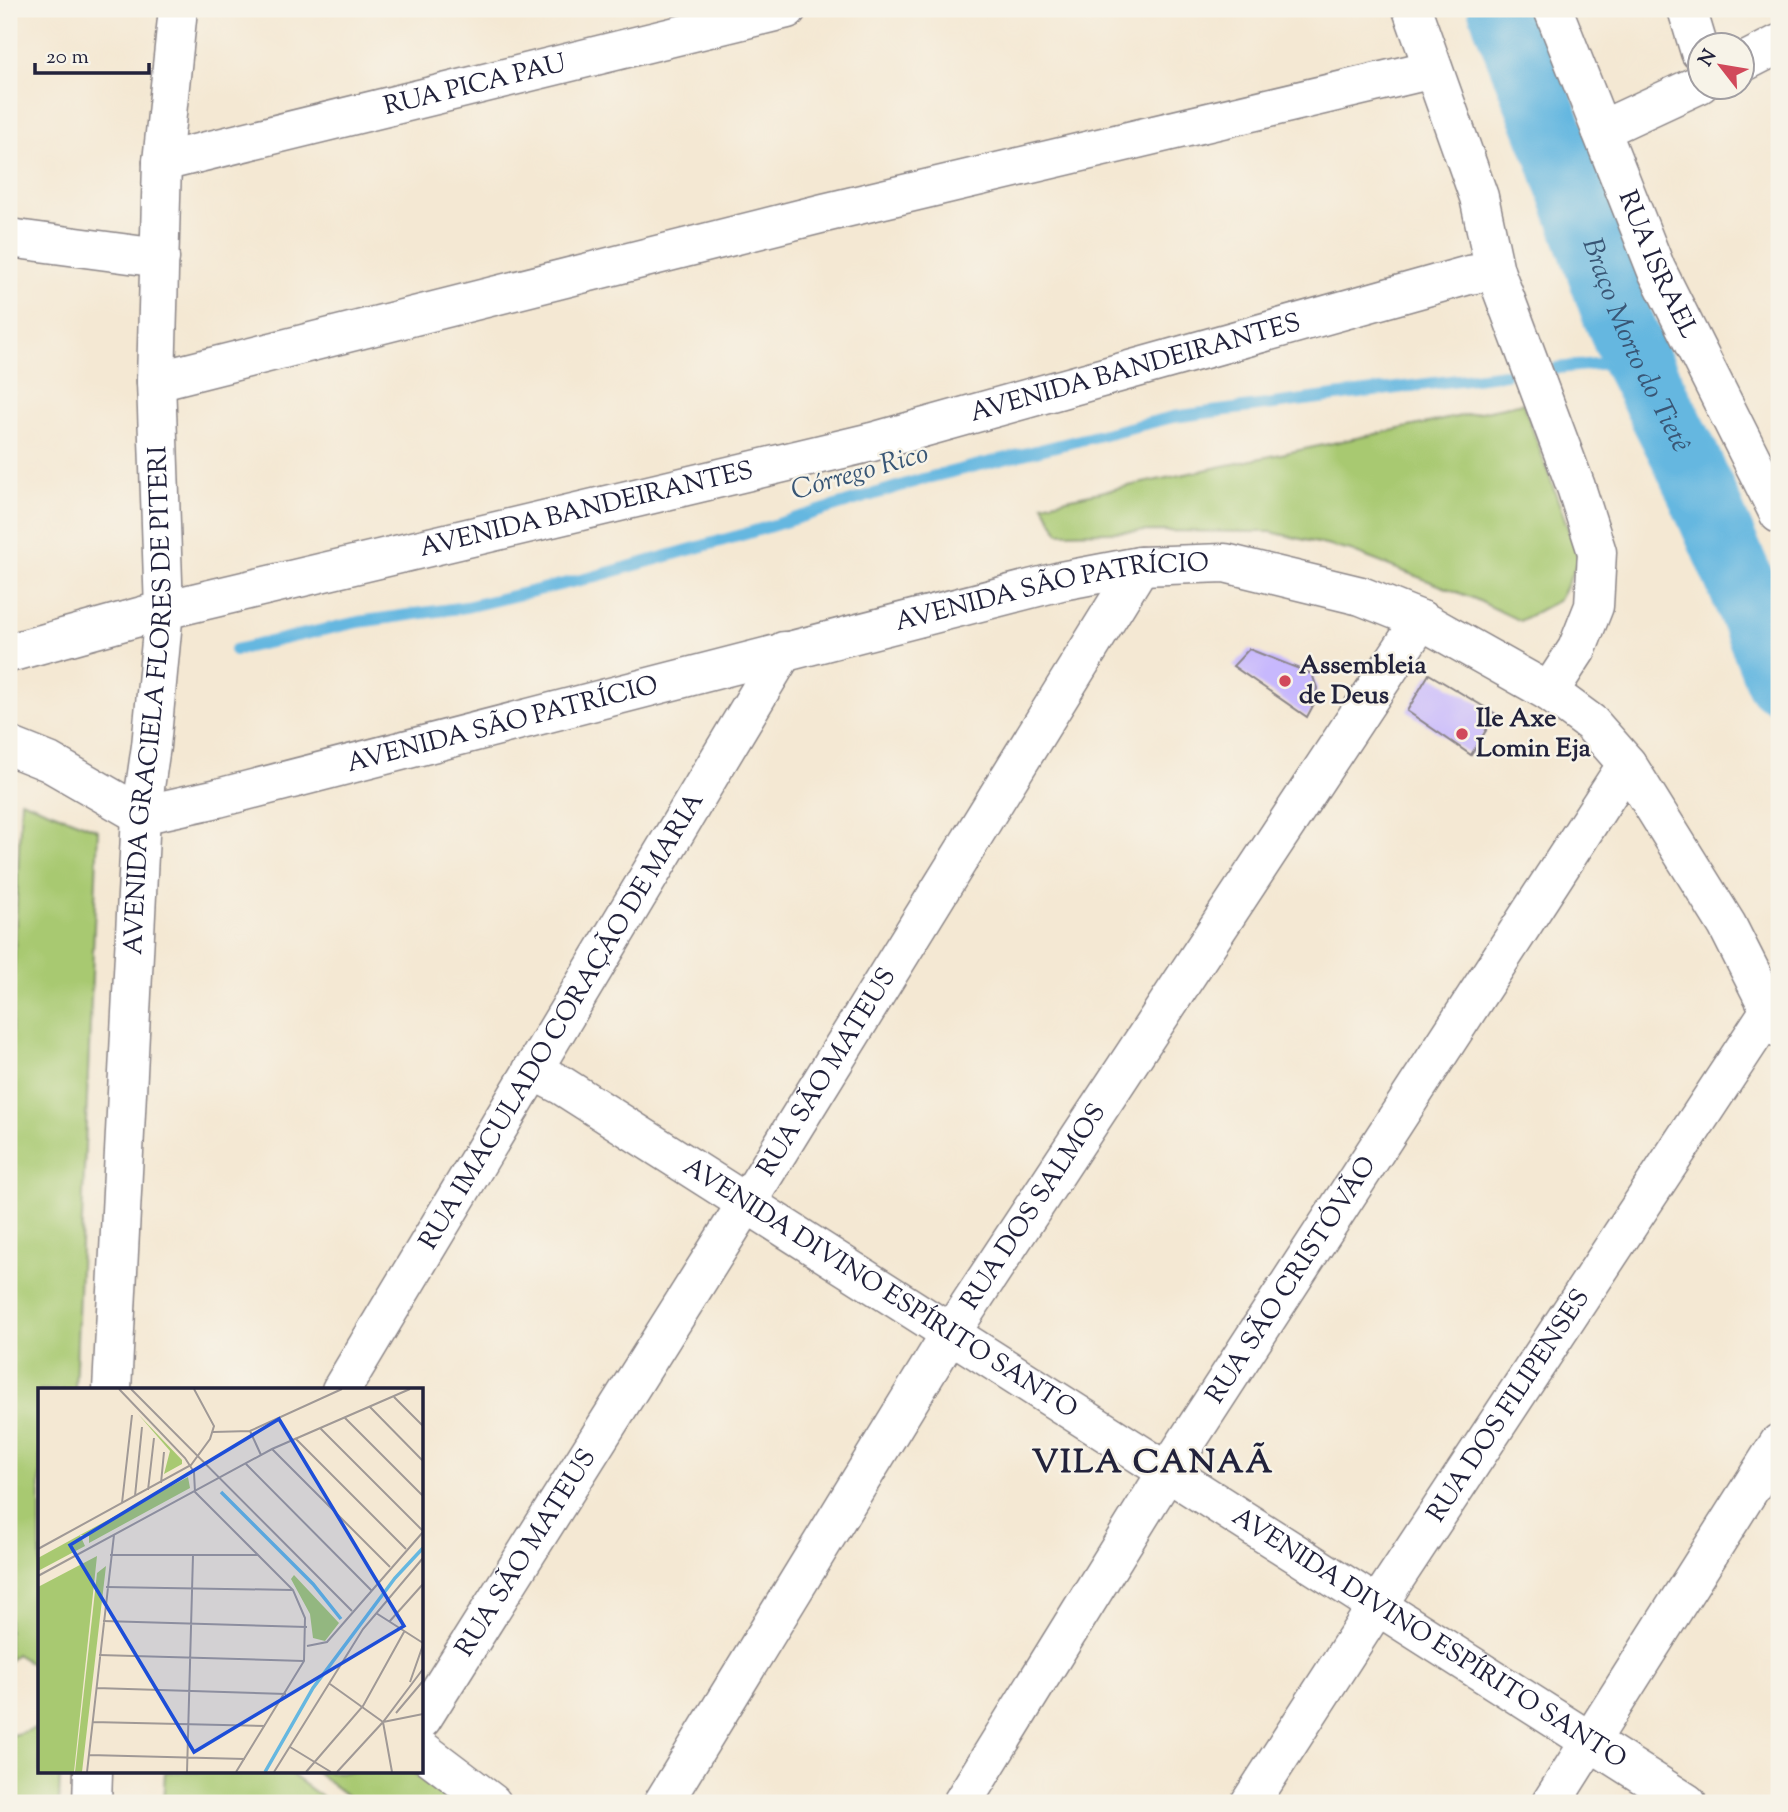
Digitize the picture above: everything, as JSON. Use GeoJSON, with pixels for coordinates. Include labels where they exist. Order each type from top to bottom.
{"type":"FeatureCollection","features":[{"type":"Feature","properties":{"kind":"street","name":"AVENIDA GRACIELA FLORES DE PITERI"},"geometry":{"type":"LineString","coordinates":[[112,1388],[141,815],[151,746],[164,610],[156,381],[162,162],[178,9]]}},
{"type":"Feature","properties":{"kind":"street","name":"RUA PICA PAU"},"geometry":{"type":"LineString","coordinates":[[162,162],[787,9]]}},
{"type":"Feature","properties":{"kind":"street"},"geometry":{"type":"LineString","coordinates":[[1412,9],[1479,197],[1495,271],[1576,487],[1597,552],[1594,606],[1577,649],[1549,692]]}},
{"type":"Feature","properties":{"kind":"street","name":"RUA ISRAEL"},"geometry":{"type":"LineString","coordinates":[[1553,9],[1656,269],[1779,514]]}},
{"type":"Feature","properties":{"kind":"street"},"geometry":{"type":"LineString","coordinates":[[1687,9],[1694,32]]}},
{"type":"Feature","properties":{"kind":"street"},"geometry":{"type":"LineString","coordinates":[[1756,56],[1779,44]]}},
{"type":"Feature","properties":{"kind":"street"},"geometry":{"type":"LineString","coordinates":[[156,381],[824,213],[1433,69]]}},
{"type":"Feature","properties":{"kind":"street"},"geometry":{"type":"LineString","coordinates":[[1601,130],[1686,91]]}},
{"type":"Feature","properties":{"kind":"street"},"geometry":{"type":"LineString","coordinates":[[9,238],[160,258]]}},
{"type":"Feature","properties":{"kind":"street","name":"AVENIDA BANDEIRANTES"},"geometry":{"type":"LineString","coordinates":[[9,653],[164,610],[872,442],[1469,275],[1495,271]]}},
{"type":"Feature","properties":{"kind":"street","name":"AVENIDA SÃO PATRÍCIO"},"geometry":{"type":"LineString","coordinates":[[141,815],[218,798],[1061,581],[1140,566],[1225,563],[1362,596],[1421,620],[1549,692],[1591,723],[1628,764],[1727,925],[1775,1019]]}},
{"type":"Feature","properties":{"kind":"street","name":"RUA SÃO MATEUS"},"geometry":{"type":"LineString","coordinates":[[424,1716],[746,1204],[1140,566]]}},
{"type":"Feature","properties":{"kind":"street","name":"RUA DOS SALMOS"},"geometry":{"type":"LineString","coordinates":[[663,1803],[950,1334],[1421,620]]}},
{"type":"Feature","properties":{"kind":"street","name":"RUA IMACULADO CORAÇÃO DE MARIA"},"geometry":{"type":"LineString","coordinates":[[342,1388],[784,651]]}},
{"type":"Feature","properties":{"kind":"street"},"geometry":{"type":"LineString","coordinates":[[9,746],[49,762],[141,815]]}},
{"type":"Feature","properties":{"kind":"street","name":"RUA SÃO CRISTÓVÃO"},"geometry":{"type":"LineString","coordinates":[[962,1803],[1167,1472],[1628,764]]}},
{"type":"Feature","properties":{"kind":"street","name":"RUA DOS FILIPENSES"},"geometry":{"type":"LineString","coordinates":[[1250,1803],[1377,1606],[1775,1019]]}},
{"type":"Feature","properties":{"kind":"street","name":"AVENIDA DIVINO ESPÍRITO SANTO"},"geometry":{"type":"LineString","coordinates":[[532,1070],[561,1085],[1687,1803]]}},
{"type":"Feature","properties":{"kind":"street"},"geometry":{"type":"LineString","coordinates":[[1550,1803],[1779,1443]]}},
{"type":"Feature","properties":{"kind":"street"},"geometry":{"type":"LineString","coordinates":[[424,1752],[492,1803]]}},
{"type":"Feature","properties":{"kind":"street"},"geometry":{"type":"LineString","coordinates":[[92,1803],[93,1773]]}},
{"type":"Feature","properties":{"kind":"green space"},"geometry":{"type":"Polygon","coordinates":[[[1523,403],[1579,559],[1559,600],[1520,621],[1475,599],[1351,551],[1271,532],[1059,533],[1043,504],[1523,403]]]}},
{"type":"Feature","properties":{"kind":"green space"},"geometry":{"type":"Polygon","coordinates":[[[21,800],[98,830],[75,1388],[38,1388],[38,1668],[16,1654],[9,1661],[9,1098],[21,800]]]}},
{"type":"Feature","properties":{"kind":"green space"},"geometry":{"type":"Polygon","coordinates":[[[38,1728],[38,1773],[60,1773],[59,1803],[9,1803],[9,1732],[13,1735],[38,1728]]]}},
{"type":"Feature","properties":{"kind":"green space"},"geometry":{"type":"Polygon","coordinates":[[[165,1773],[289,1773],[330,1803],[163,1803],[165,1773]]]}},
{"type":"Feature","properties":{"kind":"green space"},"geometry":{"type":"Polygon","coordinates":[[[317,1773],[413,1773],[453,1803],[357,1803],[317,1773]]]}},
{"type":"Feature","properties":{"kind":"building","name":"Assembleia de Deus"},"geometry":{"type":"Polygon","coordinates":[[[1249,649],[1312,674],[1317,688],[1315,702],[1307,717],[1233,666],[1249,649]]]}},
{"type":"Feature","properties":{"kind":"building","name":"Ile Axe Lomin Eja"},"geometry":{"type":"Polygon","coordinates":[[[1429,674],[1496,714],[1471,755],[1407,711],[1429,674]]]}},
{"type":"Feature","properties":{"kind":"waterway","name":"Braço Morto do Tietê"},"geometry":{"type":"LineString","coordinates":[[1502,9],[1561,160],[1615,311],[1636,360],[1685,456],[1743,588],[1779,679]]}},
{"type":"Feature","properties":{"kind":"waterway","name":"Córrego Rico"},"geometry":{"type":"LineString","coordinates":[[1557,368],[1636,360]]}},
{"type":"Feature","properties":{"kind":"waterway","name":"Córrego Rico"},"geometry":{"type":"LineString","coordinates":[[235,650],[358,622],[466,607],[593,577],[923,479],[1173,417],[1505,374]]}},
{"type":"Feature","properties":{"kind":"place","name":"Assembleia de Deus"},"geometry":{"type":"Point","coordinates":[1285,681]}},
{"type":"Feature","properties":{"kind":"place","name":"Ile Axe Lomin Eja"},"geometry":{"type":"Point","coordinates":[1462,734]}},
{"type":"Feature","properties":{"kind":"district","name":"VILA CANAÃ"},"geometry":{"type":"Point","coordinates":[1153,1464]}}]}
